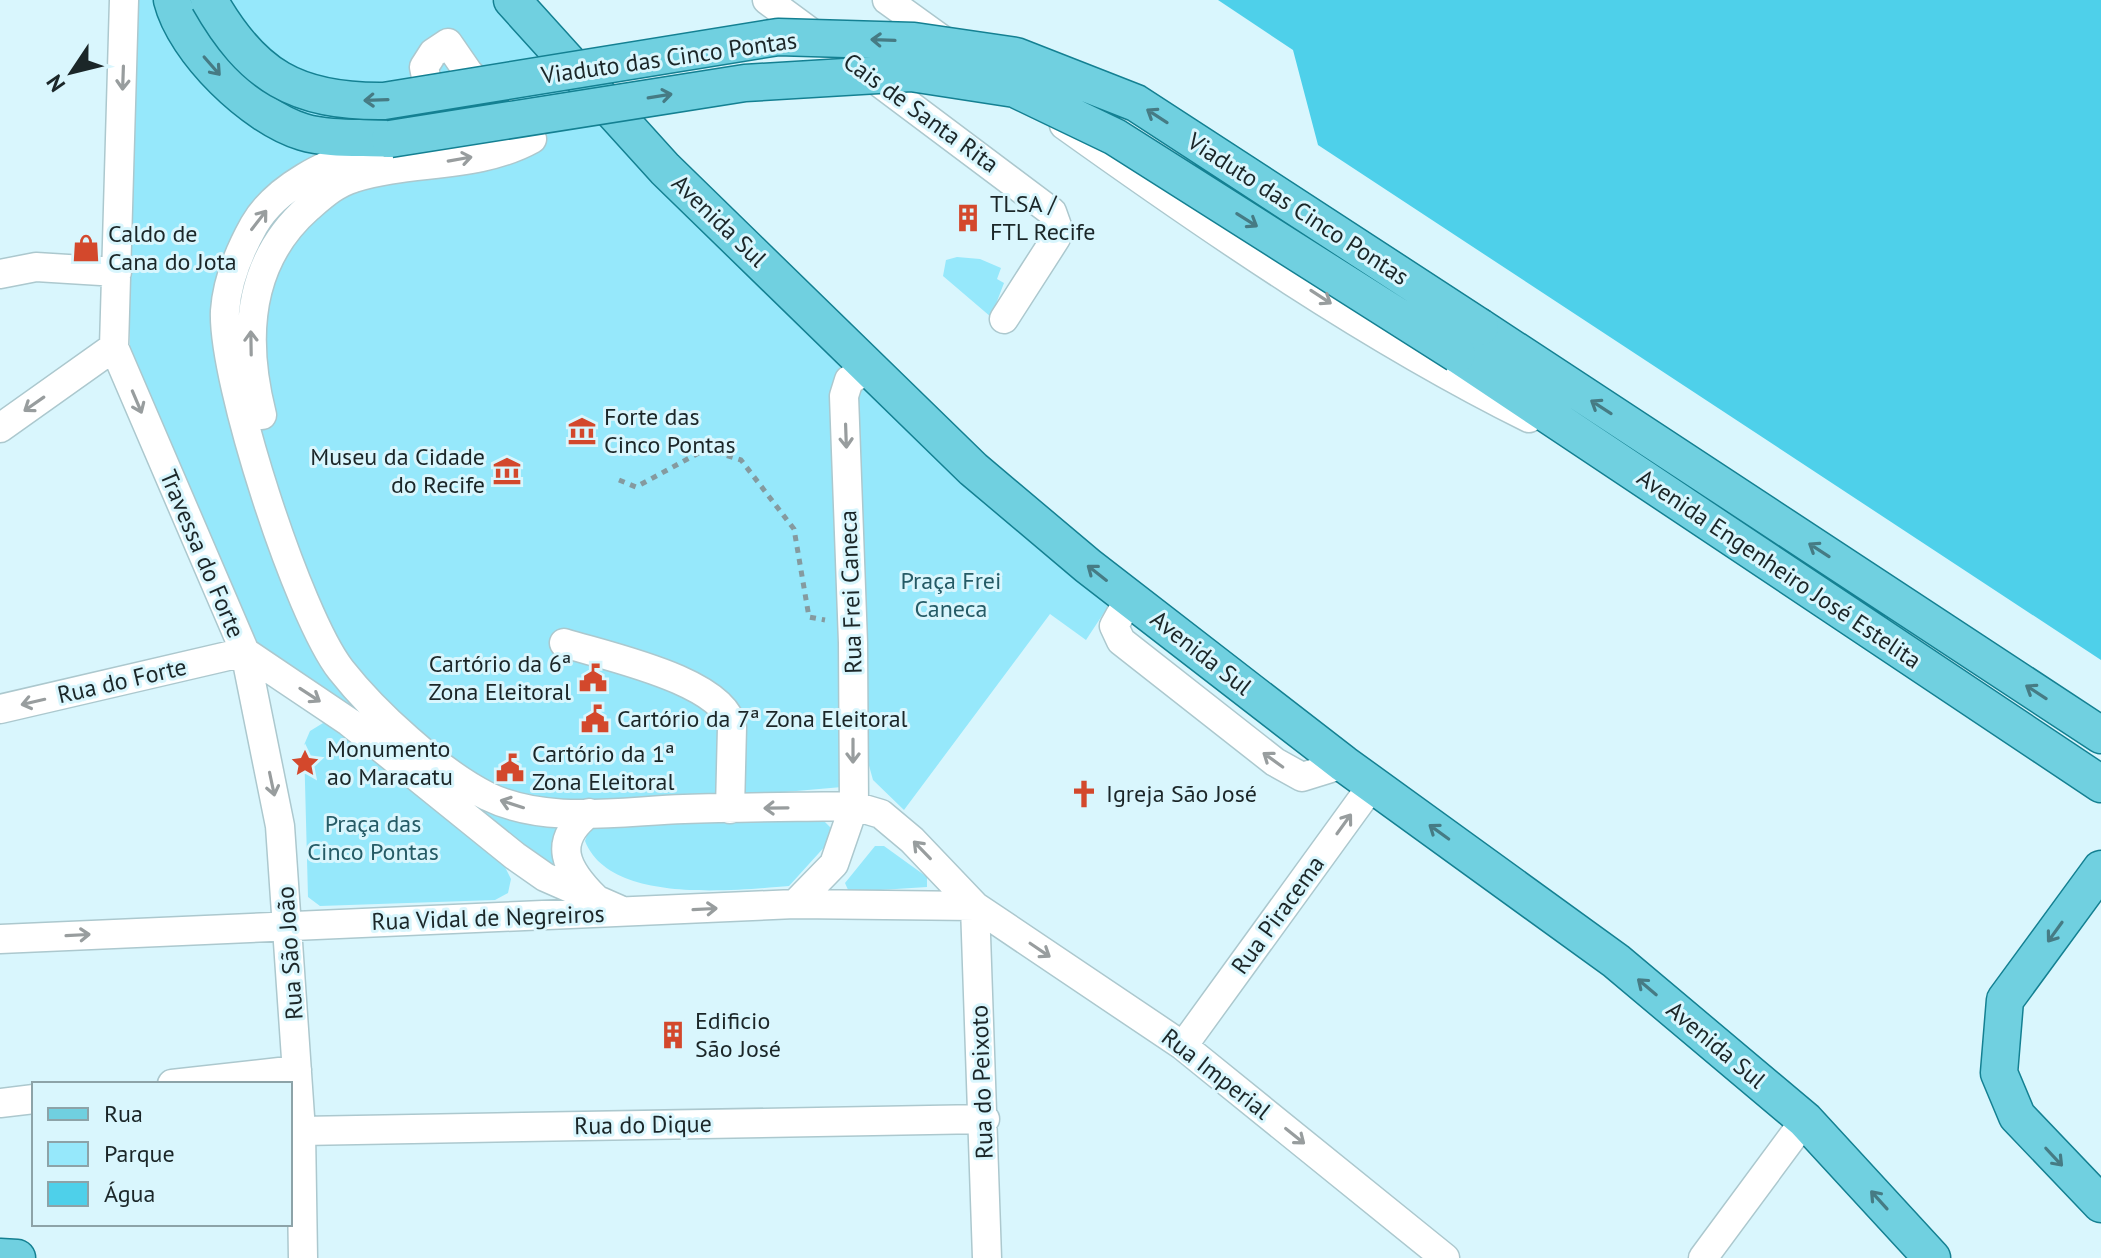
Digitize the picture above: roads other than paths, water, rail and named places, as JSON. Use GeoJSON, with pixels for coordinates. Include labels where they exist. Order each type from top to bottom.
{"type":"FeatureCollection","features":[{"type":"Feature","properties":{"kind":"main road","name":"Viaduto das Cinco Pontas"},"geometry":{"type":"LineString","coordinates":[[172,0],[176,15],[211,67],[252,105],[303,132],[390,139],[745,83],[911,73],[1015,89],[1115,137],[1469,341]]}},
{"type":"Feature","properties":{"kind":"main road","name":"Viaduto das Cinco Pontas"},"geometry":{"type":"LineString","coordinates":[[209,0],[229,36],[259,65],[307,92],[350,101],[384,101],[778,37],[914,41],[1016,56],[1136,103],[1469,341]]}},
{"type":"Feature","properties":{"kind":"main road","name":"Avenida Sul"},"geometry":{"type":"LineString","coordinates":[[512,0],[644,147],[836,338],[856,383],[973,469],[1129,599],[1359,774],[1616,961],[1805,1120],[1932,1258]]}},
{"type":"Feature","properties":{"kind":"main road","name":"Avenida Engenheiro José Estelita"},"geometry":{"type":"LineString","coordinates":[[1469,341],[1619,462],[2101,784]]}},
{"type":"Feature","properties":{"kind":"main road","name":"Avenida Engenheiro José Estelita"},"geometry":{"type":"LineString","coordinates":[[1469,341],[2101,735]]}},
{"type":"Feature","properties":{"kind":"main road"},"geometry":{"type":"LineString","coordinates":[[2101,869],[2005,1000],[1999,1073],[2017,1116],[2101,1204]]}},
{"type":"Feature","properties":{"kind":"main road"},"geometry":{"type":"LineString","coordinates":[[0,1257],[17,1258]]}},
{"type":"Feature","properties":{"kind":"street","name":"Travessa do Forte"},"geometry":{"type":"LineString","coordinates":[[124,0],[114,347],[245,652],[349,722],[545,877],[627,913]]}},
{"type":"Feature","properties":{"kind":"street","name":"Cais de Santa Rita"},"geometry":{"type":"LineString","coordinates":[[767,0],[1052,212],[1056,238],[1004,319]]}},
{"type":"Feature","properties":{"kind":"street"},"geometry":{"type":"LineString","coordinates":[[887,0],[1149,186],[1427,366],[1619,462]]}},
{"type":"Feature","properties":{"kind":"street"},"geometry":{"type":"LineString","coordinates":[[416,167],[434,139],[435,123],[424,67],[433,53],[448,43],[511,122],[532,139]]}},
{"type":"Feature","properties":{"kind":"street"},"geometry":{"type":"LineString","coordinates":[[551,44],[548,104],[542,124],[532,139],[498,152],[352,178],[329,190],[295,220],[269,257],[253,301],[249,346],[256,392],[310,610],[340,669],[389,720],[442,765],[487,796],[532,810],[589,813],[854,806],[881,814],[902,831],[975,906]]}},
{"type":"Feature","properties":{"kind":"street","name":"Viaduto das Cinco Pontas"},"geometry":{"type":"LineString","coordinates":[[310,610],[262,482],[226,352],[225,308],[239,255],[256,222],[288,189],[333,162],[390,139]]}},
{"type":"Feature","properties":{"kind":"street"},"geometry":{"type":"LineString","coordinates":[[0,274],[36,267],[117,272]]}},
{"type":"Feature","properties":{"kind":"street"},"geometry":{"type":"LineString","coordinates":[[0,428],[114,347]]}},
{"type":"Feature","properties":{"kind":"street","name":"Rua Frei Caneca"},"geometry":{"type":"LineString","coordinates":[[795,904],[834,864],[854,806],[856,383]]}},
{"type":"Feature","properties":{"kind":"street"},"geometry":{"type":"LineString","coordinates":[[564,643],[685,682],[720,702],[731,717],[732,727],[730,809]]}},
{"type":"Feature","properties":{"kind":"street","name":"Rua do Forte"},"geometry":{"type":"LineString","coordinates":[[0,709],[245,652]]}},
{"type":"Feature","properties":{"kind":"street","name":"Rua São João"},"geometry":{"type":"LineString","coordinates":[[245,652],[280,826],[301,1131],[303,1258]]}},
{"type":"Feature","properties":{"kind":"street","name":"Rua Piracema"},"geometry":{"type":"LineString","coordinates":[[1183,1046],[1359,774]]}},
{"type":"Feature","properties":{"kind":"street"},"geometry":{"type":"LineString","coordinates":[[589,813],[567,836],[565,848],[579,882],[597,900]]}},
{"type":"Feature","properties":{"kind":"street","name":"Rua Vidal de Negreiros"},"geometry":{"type":"LineString","coordinates":[[0,939],[795,904],[975,906]]}},
{"type":"Feature","properties":{"kind":"street","name":"Rua Imperial"},"geometry":{"type":"LineString","coordinates":[[975,906],[1183,1046],[1445,1258]]}},
{"type":"Feature","properties":{"kind":"street","name":"Rua do Peixoto"},"geometry":{"type":"LineString","coordinates":[[975,906],[985,1119],[987,1258]]}},
{"type":"Feature","properties":{"kind":"street"},"geometry":{"type":"LineString","coordinates":[[190,1082],[297,1070]]}},
{"type":"Feature","properties":{"kind":"street"},"geometry":{"type":"LineString","coordinates":[[0,1103],[32,1099]]}},
{"type":"Feature","properties":{"kind":"street","name":"Rua do Dique"},"geometry":{"type":"LineString","coordinates":[[301,1131],[985,1119]]}},
{"type":"Feature","properties":{"kind":"street"},"geometry":{"type":"LineString","coordinates":[[1703,1258],[1805,1120]]}},
{"type":"Feature","properties":{"kind":"water"},"geometry":{"type":"Polygon","coordinates":[[[1218,0],[2101,0],[2101,660],[1318,145],[1293,50],[1218,0]]]}},
{"type":"Feature","properties":{"kind":"place","name":"TLSA / FTL Recife"},"geometry":{"type":"Point","coordinates":[968,218]}},
{"type":"Feature","properties":{"kind":"place","name":"Caldo de Cana do Jota"},"geometry":{"type":"Point","coordinates":[86,248]}},
{"type":"Feature","properties":{"kind":"place","name":"Forte das Cinco Pontas"},"geometry":{"type":"Point","coordinates":[582,431]}},
{"type":"Feature","properties":{"kind":"place","name":"Museu da Cidade do Recife"},"geometry":{"type":"Point","coordinates":[507,471]}},
{"type":"Feature","properties":{"kind":"place","name":"Cartório da 6ª Zona Eleitoral"},"geometry":{"type":"Point","coordinates":[593,678]}},
{"type":"Feature","properties":{"kind":"place","name":"Cartório da 7ª Zona Eleitoral"},"geometry":{"type":"Point","coordinates":[595,719]}},
{"type":"Feature","properties":{"kind":"place","name":"Monumento ao Maracatu"},"geometry":{"type":"Point","coordinates":[305,763]}},
{"type":"Feature","properties":{"kind":"place","name":"Cartório da 1ª Zona Eleitoral"},"geometry":{"type":"Point","coordinates":[510,768]}},
{"type":"Feature","properties":{"kind":"place","name":"Igreja São José"},"geometry":{"type":"Point","coordinates":[1084,794]}},
{"type":"Feature","properties":{"kind":"place","name":"Edificio São José"},"geometry":{"type":"Point","coordinates":[673,1035]}},
{"type":"Feature","properties":{"kind":"park label","name":"Praça Frei Caneca"},"geometry":{"type":"Point","coordinates":[951,595]}},
{"type":"Feature","properties":{"kind":"park label","name":"Praça das Cinco Pontas"},"geometry":{"type":"Point","coordinates":[373,838]}}]}
